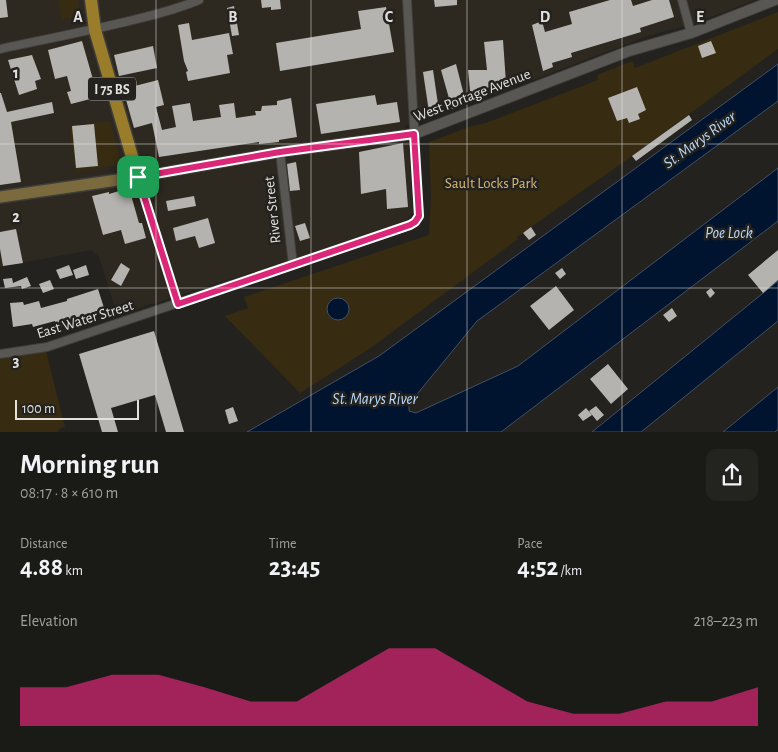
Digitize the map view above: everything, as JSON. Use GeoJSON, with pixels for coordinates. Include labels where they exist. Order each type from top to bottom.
{"type":"FeatureCollection","features":[{"type":"Feature","properties":{"kind":"main road","name":"I 75 BS"},"geometry":{"type":"LineString","coordinates":[[90,0],[95,30],[138,177]]}},
{"type":"Feature","properties":{"kind":"main road"},"geometry":{"type":"LineString","coordinates":[[0,197],[138,177]]}},
{"type":"Feature","properties":{"kind":"street"},"geometry":{"type":"LineString","coordinates":[[0,49],[95,30],[176,9],[199,0]]}},
{"type":"Feature","properties":{"kind":"street"},"geometry":{"type":"LineString","coordinates":[[408,0],[414,134]]}},
{"type":"Feature","properties":{"kind":"street"},"geometry":{"type":"LineString","coordinates":[[682,0],[691,32]]}},
{"type":"Feature","properties":{"kind":"street","name":"West Portage Avenue"},"geometry":{"type":"LineString","coordinates":[[138,177],[280,152],[414,134],[629,51],[691,32],[775,0]]}},
{"type":"Feature","properties":{"kind":"street","name":"East Water Street"},"geometry":{"type":"LineString","coordinates":[[0,354],[47,347],[410,225],[419,216],[414,134]]}},
{"type":"Feature","properties":{"kind":"street","name":"River Street"},"geometry":{"type":"LineString","coordinates":[[280,152],[292,265]]}},
{"type":"Feature","properties":{"kind":"street"},"geometry":{"type":"LineString","coordinates":[[138,177],[178,304]]}},
{"type":"Feature","properties":{"kind":"shaded area"},"geometry":{"type":"Polygon","coordinates":[[[0,0],[755,0],[699,22],[648,36],[440,115],[405,126],[409,147],[413,211],[409,218],[398,226],[117,315],[99,257],[91,250],[0,267],[0,0]]]}},
{"type":"Feature","properties":{"kind":"green space"},"geometry":{"type":"Polygon","coordinates":[[[58,0],[78,0],[80,16],[62,19],[58,0]]]}},
{"type":"Feature","properties":{"kind":"green space","name":"Sault Locks Park"},"geometry":{"type":"Polygon","coordinates":[[[778,12],[778,49],[517,237],[518,239],[372,347],[300,393],[225,316],[248,308],[244,297],[429,235],[431,197],[429,142],[472,126],[486,123],[598,80],[597,75],[632,61],[635,68],[778,12]]]}},
{"type":"Feature","properties":{"kind":"green space"},"geometry":{"type":"Polygon","coordinates":[[[110,121],[121,164],[76,172],[69,127],[110,121]]]}},
{"type":"Feature","properties":{"kind":"green space"},"geometry":{"type":"Polygon","coordinates":[[[45,347],[65,427],[58,429],[59,432],[0,432],[0,356],[45,347]]]}},
{"type":"Feature","properties":{"kind":"water","name":"St. Marys River"},"geometry":{"type":"Polygon","coordinates":[[[778,64],[778,101],[477,321],[409,404],[409,411],[416,413],[518,366],[778,168],[778,221],[501,432],[247,432],[379,356],[778,64]]]}},
{"type":"Feature","properties":{"kind":"water"},"geometry":{"type":"Polygon","coordinates":[[[778,281],[778,321],[641,432],[592,432],[778,281]]]}},
{"type":"Feature","properties":{"kind":"water"},"geometry":{"type":"Polygon","coordinates":[[[338,298],[346,301],[349,309],[346,317],[338,320],[330,317],[327,309],[330,301],[338,298]]]}},
{"type":"Feature","properties":{"kind":"water"},"geometry":{"type":"Polygon","coordinates":[[[778,387],[778,429],[775,432],[723,432],[778,387]]]}},
{"type":"Feature","properties":{"kind":"building"},"geometry":{"type":"Polygon","coordinates":[[[0,0],[6,0],[8,17],[0,18],[0,0]]]}},
{"type":"Feature","properties":{"kind":"building"},"geometry":{"type":"Polygon","coordinates":[[[261,0],[280,0],[281,9],[271,10],[271,7],[262,8],[261,0]]]}},
{"type":"Feature","properties":{"kind":"building"},"geometry":{"type":"Polygon","coordinates":[[[434,0],[457,0],[457,5],[435,7],[434,0]]]}},
{"type":"Feature","properties":{"kind":"building"},"geometry":{"type":"Polygon","coordinates":[[[610,0],[631,0],[633,6],[652,0],[669,0],[674,17],[640,28],[641,32],[571,53],[572,57],[552,63],[553,67],[543,71],[532,25],[542,21],[545,32],[572,24],[569,12],[610,0]]]}},
{"type":"Feature","properties":{"kind":"building"},"geometry":{"type":"Polygon","coordinates":[[[234,6],[239,35],[232,36],[227,8],[234,6]]]}},
{"type":"Feature","properties":{"kind":"building"},"geometry":{"type":"Polygon","coordinates":[[[386,7],[394,52],[280,71],[276,43],[361,29],[358,11],[386,7]]]}},
{"type":"Feature","properties":{"kind":"building"},"geometry":{"type":"Polygon","coordinates":[[[189,23],[192,40],[229,33],[233,54],[227,55],[230,73],[188,81],[186,72],[188,71],[184,61],[178,25],[189,23]]]}},
{"type":"Feature","properties":{"kind":"building"},"geometry":{"type":"Polygon","coordinates":[[[503,40],[506,83],[480,90],[481,96],[471,100],[468,70],[487,70],[484,42],[503,40]]]}},
{"type":"Feature","properties":{"kind":"building"},"geometry":{"type":"Polygon","coordinates":[[[82,41],[98,97],[71,104],[67,92],[71,91],[67,76],[55,79],[48,50],[82,41]]]}},
{"type":"Feature","properties":{"kind":"building"},"geometry":{"type":"Polygon","coordinates":[[[711,41],[716,53],[702,58],[698,46],[711,41]]]}},
{"type":"Feature","properties":{"kind":"building"},"geometry":{"type":"Polygon","coordinates":[[[153,46],[157,68],[119,76],[114,55],[153,46]]]}},
{"type":"Feature","properties":{"kind":"building"},"geometry":{"type":"Polygon","coordinates":[[[32,55],[41,79],[35,81],[37,89],[19,95],[8,60],[32,55]]]}},
{"type":"Feature","properties":{"kind":"building"},"geometry":{"type":"Polygon","coordinates":[[[456,64],[466,103],[452,109],[441,70],[456,64]]]}},
{"type":"Feature","properties":{"kind":"building"},"geometry":{"type":"Polygon","coordinates":[[[433,70],[439,111],[429,112],[423,72],[433,70]]]}},
{"type":"Feature","properties":{"kind":"building"},"geometry":{"type":"Polygon","coordinates":[[[158,80],[164,105],[156,107],[162,130],[176,127],[172,106],[190,103],[193,121],[221,117],[219,105],[234,103],[236,118],[256,115],[255,111],[261,111],[262,106],[277,105],[277,101],[291,98],[297,137],[279,140],[279,142],[259,144],[259,142],[159,157],[152,123],[134,128],[123,89],[158,80]]]}},
{"type":"Feature","properties":{"kind":"building"},"geometry":{"type":"Polygon","coordinates":[[[637,87],[646,110],[638,114],[640,119],[629,123],[627,118],[617,121],[608,98],[637,87]]]}},
{"type":"Feature","properties":{"kind":"building"},"geometry":{"type":"Polygon","coordinates":[[[0,93],[7,112],[52,102],[54,113],[11,122],[21,182],[0,185],[0,93]]]}},
{"type":"Feature","properties":{"kind":"building"},"geometry":{"type":"Polygon","coordinates":[[[375,95],[377,105],[397,102],[400,122],[321,134],[316,104],[375,95]]]}},
{"type":"Feature","properties":{"kind":"building"},"geometry":{"type":"Polygon","coordinates":[[[689,115],[692,120],[636,161],[632,156],[689,115]]]}},
{"type":"Feature","properties":{"kind":"building"},"geometry":{"type":"Polygon","coordinates":[[[94,124],[98,166],[76,168],[72,126],[94,124]]]}},
{"type":"Feature","properties":{"kind":"building"},"geometry":{"type":"Polygon","coordinates":[[[403,143],[408,207],[387,209],[386,189],[361,194],[359,152],[403,143]]]}},
{"type":"Feature","properties":{"kind":"building"},"geometry":{"type":"Polygon","coordinates":[[[296,162],[300,190],[290,191],[287,164],[296,162]]]}},
{"type":"Feature","properties":{"kind":"building"},"geometry":{"type":"Polygon","coordinates":[[[129,188],[139,223],[142,223],[146,238],[125,244],[121,230],[103,235],[92,196],[109,192],[109,194],[129,188]]]}},
{"type":"Feature","properties":{"kind":"building"},"geometry":{"type":"Polygon","coordinates":[[[194,196],[196,206],[168,211],[166,201],[194,196]]]}},
{"type":"Feature","properties":{"kind":"building"},"geometry":{"type":"Polygon","coordinates":[[[208,218],[215,243],[199,248],[195,236],[176,241],[173,228],[208,218]]]}},
{"type":"Feature","properties":{"kind":"building"},"geometry":{"type":"Polygon","coordinates":[[[305,223],[310,238],[300,241],[295,226],[305,223]]]}},
{"type":"Feature","properties":{"kind":"building"},"geometry":{"type":"Polygon","coordinates":[[[531,227],[536,235],[529,240],[523,233],[531,227]]]}},
{"type":"Feature","properties":{"kind":"building"},"geometry":{"type":"Polygon","coordinates":[[[16,229],[23,263],[3,266],[0,232],[16,229]]]}},
{"type":"Feature","properties":{"kind":"building"},"geometry":{"type":"Polygon","coordinates":[[[778,250],[778,280],[763,293],[748,275],[778,250]]]}},
{"type":"Feature","properties":{"kind":"building"},"geometry":{"type":"Polygon","coordinates":[[[121,263],[130,269],[121,286],[111,280],[121,263]]]}},
{"type":"Feature","properties":{"kind":"building"},"geometry":{"type":"Polygon","coordinates":[[[69,265],[73,275],[60,279],[56,270],[69,265]]]}},
{"type":"Feature","properties":{"kind":"building"},"geometry":{"type":"Polygon","coordinates":[[[86,265],[89,275],[76,279],[73,270],[86,265]]]}},
{"type":"Feature","properties":{"kind":"building"},"geometry":{"type":"Polygon","coordinates":[[[562,268],[566,274],[560,279],[555,273],[562,268]]]}},
{"type":"Feature","properties":{"kind":"building"},"geometry":{"type":"Polygon","coordinates":[[[27,277],[31,286],[22,289],[21,286],[5,288],[3,279],[12,278],[13,283],[27,277]]]}},
{"type":"Feature","properties":{"kind":"building"},"geometry":{"type":"Polygon","coordinates":[[[50,280],[54,289],[43,293],[39,284],[50,280]]]}},
{"type":"Feature","properties":{"kind":"building"},"geometry":{"type":"Polygon","coordinates":[[[556,286],[574,310],[549,330],[530,306],[556,286]]]}},
{"type":"Feature","properties":{"kind":"building"},"geometry":{"type":"Polygon","coordinates":[[[711,288],[715,293],[710,298],[706,292],[711,288]]]}},
{"type":"Feature","properties":{"kind":"building"},"geometry":{"type":"Polygon","coordinates":[[[98,289],[105,311],[69,322],[69,325],[57,328],[55,321],[33,327],[32,324],[13,327],[10,303],[23,302],[24,305],[39,301],[41,308],[67,301],[67,299],[98,289]]]}},
{"type":"Feature","properties":{"kind":"building"},"geometry":{"type":"Polygon","coordinates":[[[672,308],[677,316],[669,322],[663,315],[672,308]]]}},
{"type":"Feature","properties":{"kind":"building"},"geometry":{"type":"Polygon","coordinates":[[[154,331],[184,432],[166,432],[155,395],[111,408],[118,432],[102,432],[79,354],[154,331]]]}},
{"type":"Feature","properties":{"kind":"building"},"geometry":{"type":"Polygon","coordinates":[[[608,364],[628,389],[611,404],[590,379],[608,364]]]}},
{"type":"Feature","properties":{"kind":"building"},"geometry":{"type":"Polygon","coordinates":[[[596,406],[604,415],[597,421],[589,411],[596,406]]]}},
{"type":"Feature","properties":{"kind":"building"},"geometry":{"type":"Polygon","coordinates":[[[233,407],[238,421],[229,424],[225,410],[233,407]]]}},
{"type":"Feature","properties":{"kind":"building"},"geometry":{"type":"Polygon","coordinates":[[[586,408],[592,415],[583,421],[578,415],[586,408]]]}},
{"type":"Feature","properties":{"kind":"route"},"geometry":{"type":"LineString","coordinates":[[414,134],[419,216],[410,225],[178,304],[138,177],[280,152],[414,134]]}},
{"type":"Feature","properties":{"kind":"water label","name":"Poe Lock"},"geometry":{"type":"Point","coordinates":[729,232]}}]}
